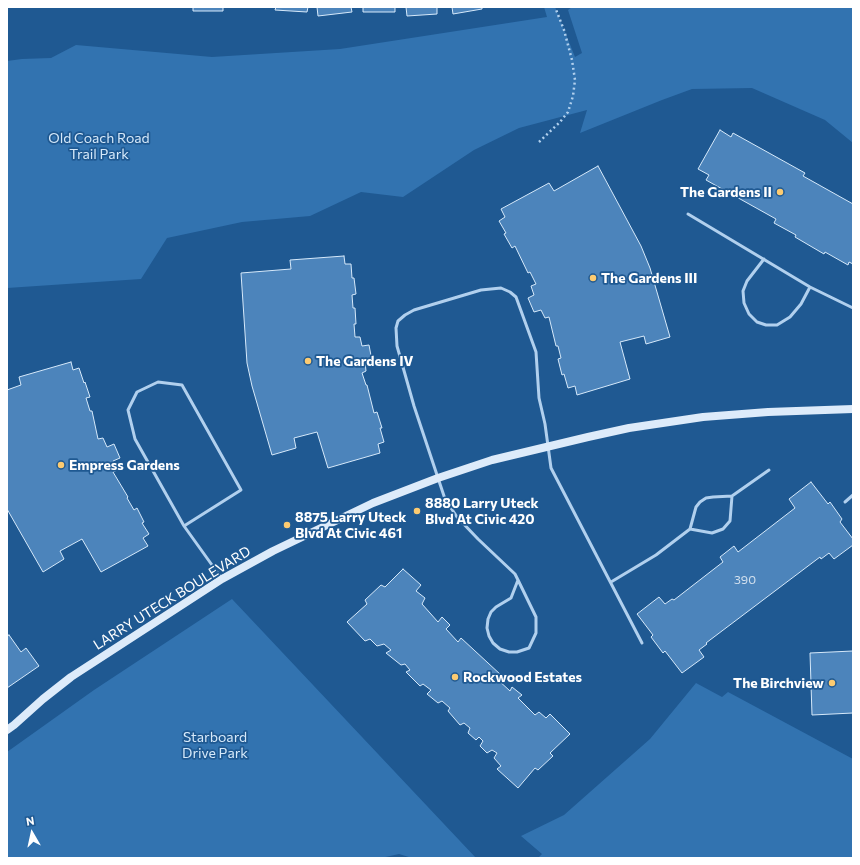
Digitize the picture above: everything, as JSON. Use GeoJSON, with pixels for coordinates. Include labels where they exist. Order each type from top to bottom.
{"type":"FeatureCollection","features":[{"type":"Feature","properties":{"kind":"main road","name":"LARRY UTECK BOULEVARD"},"geometry":{"type":"LineString","coordinates":[[7,730],[71,677],[222,579],[273,551],[373,503],[438,478],[492,460],[629,428],[703,417],[768,412],[853,409]]}},
{"type":"Feature","properties":{"kind":"lane"},"geometry":{"type":"LineString","coordinates":[[688,214],[810,286],[853,308]]}},
{"type":"Feature","properties":{"kind":"lane"},"geometry":{"type":"LineString","coordinates":[[764,259],[747,280],[743,291],[744,303],[749,314],[757,322],[766,325],[776,325],[790,317],[801,304],[810,286]]}},
{"type":"Feature","properties":{"kind":"lane"},"geometry":{"type":"LineString","coordinates":[[518,580],[511,598],[496,606],[488,619],[487,628],[493,643],[508,652],[517,652],[529,648],[536,633],[536,616],[518,580],[515,574],[457,517],[445,499],[414,406],[397,346],[396,328],[398,321],[405,315],[414,310],[481,290],[501,288],[510,292],[516,297],[536,352],[539,398],[545,424],[551,468],[642,642]]}},
{"type":"Feature","properties":{"kind":"lane"},"geometry":{"type":"LineString","coordinates":[[184,526],[241,490],[182,385],[158,382],[137,392],[128,410],[135,440],[184,526],[222,579]]}},
{"type":"Feature","properties":{"kind":"lane"},"geometry":{"type":"LineString","coordinates":[[611,582],[656,554],[690,529],[696,507],[700,502],[706,498],[732,496],[768,470]]}},
{"type":"Feature","properties":{"kind":"lane"},"geometry":{"type":"LineString","coordinates":[[845,502],[853,495]]}},
{"type":"Feature","properties":{"kind":"lane"},"geometry":{"type":"LineString","coordinates":[[690,529],[712,534],[723,529],[730,521],[732,496]]}},
{"type":"Feature","properties":{"kind":"path"},"geometry":{"type":"LineString","coordinates":[[539,142],[568,112],[575,80],[572,60],[564,30],[555,7]]}},
{"type":"Feature","properties":{"kind":"green space","name":"Old Coach Road Trail Park"},"geometry":{"type":"Polygon","coordinates":[[[544,7],[555,7],[575,57],[582,53],[568,10],[572,7],[853,7],[853,143],[825,120],[752,88],[692,89],[580,133],[587,110],[519,128],[474,150],[403,197],[361,192],[310,216],[242,222],[167,238],[141,279],[7,288],[7,61],[51,58],[76,45],[212,57],[340,49],[547,17],[544,7]]]}},
{"type":"Feature","properties":{"kind":"green space","name":"Starboard Drive Park"},"geometry":{"type":"Polygon","coordinates":[[[232,599],[476,858],[412,858],[399,854],[381,858],[7,858],[7,752],[94,690],[232,599]]]}},
{"type":"Feature","properties":{"kind":"green space"},"geometry":{"type":"Polygon","coordinates":[[[696,683],[722,697],[728,692],[853,759],[853,858],[538,858],[542,854],[521,836],[564,815],[650,739],[696,683]]]}},
{"type":"Feature","properties":{"kind":"building"},"geometry":{"type":"Polygon","coordinates":[[[193,7],[223,7],[223,11],[193,11],[193,7]]]}},
{"type":"Feature","properties":{"kind":"building"},"geometry":{"type":"Polygon","coordinates":[[[276,7],[308,7],[307,12],[275,10],[276,7]]]}},
{"type":"Feature","properties":{"kind":"building"},"geometry":{"type":"Polygon","coordinates":[[[317,7],[351,7],[352,12],[318,16],[317,7]]]}},
{"type":"Feature","properties":{"kind":"building"},"geometry":{"type":"Polygon","coordinates":[[[363,7],[395,7],[395,12],[363,12],[363,7]]]}},
{"type":"Feature","properties":{"kind":"building"},"geometry":{"type":"Polygon","coordinates":[[[406,7],[437,7],[437,14],[407,16],[406,7]]]}},
{"type":"Feature","properties":{"kind":"building"},"geometry":{"type":"Polygon","coordinates":[[[452,7],[482,7],[482,9],[453,14],[452,7]]]}},
{"type":"Feature","properties":{"kind":"building","name":"The Gardens II"},"geometry":{"type":"Polygon","coordinates":[[[720,130],[731,137],[733,133],[805,173],[803,176],[853,204],[853,264],[849,262],[848,265],[825,252],[824,254],[795,237],[796,235],[774,223],[776,219],[706,180],[709,175],[698,169],[720,130]]]}},
{"type":"Feature","properties":{"kind":"building","name":"The Gardens III"},"geometry":{"type":"Polygon","coordinates":[[[598,166],[641,246],[650,268],[670,337],[646,344],[644,336],[620,342],[630,379],[577,395],[575,386],[568,388],[564,374],[562,375],[558,359],[561,358],[558,346],[556,346],[549,317],[545,318],[541,310],[534,312],[528,298],[534,295],[531,286],[536,284],[530,272],[528,273],[515,246],[512,248],[499,221],[505,217],[501,209],[549,183],[554,191],[598,166]]]}},
{"type":"Feature","properties":{"kind":"building","name":"The Gardens IV"},"geometry":{"type":"Polygon","coordinates":[[[344,256],[345,264],[351,264],[352,278],[354,278],[356,294],[352,295],[353,308],[355,308],[355,337],[360,337],[362,346],[369,345],[372,361],[365,362],[366,371],[362,373],[367,385],[374,413],[377,412],[382,428],[380,428],[384,442],[378,444],[380,453],[328,468],[317,432],[294,438],[296,448],[272,455],[252,386],[247,363],[241,273],[291,269],[290,260],[344,256]]]}},
{"type":"Feature","properties":{"kind":"building","name":"Empress Gardens"},"geometry":{"type":"Polygon","coordinates":[[[71,362],[73,370],[79,368],[84,383],[85,382],[90,397],[86,398],[90,411],[92,411],[98,439],[103,438],[107,447],[114,444],[120,458],[113,461],[117,470],[113,472],[134,510],[137,508],[144,522],[142,523],[149,534],[143,538],[148,546],[101,572],[82,539],[60,551],[64,559],[43,572],[7,509],[7,390],[21,385],[19,377],[71,362]]]}},
{"type":"Feature","properties":{"kind":"building"},"geometry":{"type":"Polygon","coordinates":[[[811,482],[828,504],[830,502],[842,519],[840,522],[853,539],[853,545],[834,559],[829,553],[821,559],[820,557],[706,643],[707,644],[699,650],[704,657],[682,673],[665,651],[663,653],[651,637],[653,635],[637,614],[659,597],[665,604],[672,599],[674,600],[723,562],[720,557],[734,546],[738,552],[795,508],[789,499],[811,482]]]}},
{"type":"Feature","properties":{"kind":"building","name":"Rockwood Estates"},"geometry":{"type":"Polygon","coordinates":[[[403,569],[421,585],[416,591],[425,598],[422,604],[438,622],[442,617],[450,625],[446,629],[458,642],[461,638],[501,675],[497,679],[510,691],[512,687],[522,695],[518,698],[535,715],[539,712],[546,718],[550,714],[570,734],[550,753],[553,756],[538,770],[535,768],[518,788],[497,769],[501,766],[494,758],[497,753],[492,750],[487,753],[480,746],[483,741],[479,737],[476,740],[468,733],[470,728],[464,723],[460,725],[448,711],[450,708],[442,701],[438,703],[427,694],[431,690],[423,684],[420,686],[406,672],[410,670],[405,664],[401,665],[386,653],[391,650],[384,644],[377,646],[370,639],[365,641],[347,622],[367,604],[365,600],[381,585],[385,587],[403,569]]]}},
{"type":"Feature","properties":{"kind":"building"},"geometry":{"type":"Polygon","coordinates":[[[9,635],[21,652],[26,648],[39,666],[7,688],[7,636],[9,635]]]}},
{"type":"Feature","properties":{"kind":"building","name":"The Birchview"},"geometry":{"type":"Polygon","coordinates":[[[853,651],[853,713],[812,715],[810,653],[853,651]]]}},
{"type":"Feature","properties":{"kind":"place","name":"The Gardens II"},"geometry":{"type":"Point","coordinates":[780,192]}},
{"type":"Feature","properties":{"kind":"place","name":"The Gardens III"},"geometry":{"type":"Point","coordinates":[593,278]}},
{"type":"Feature","properties":{"kind":"place","name":"The Gardens IV"},"geometry":{"type":"Point","coordinates":[308,361]}},
{"type":"Feature","properties":{"kind":"place","name":"Empress Gardens"},"geometry":{"type":"Point","coordinates":[61,465]}},
{"type":"Feature","properties":{"kind":"place","name":"8880 Larry Uteck Blvd At Civic 420"},"geometry":{"type":"Point","coordinates":[417,511]}},
{"type":"Feature","properties":{"kind":"place","name":"8875 Larry Uteck Blvd At Civic 461"},"geometry":{"type":"Point","coordinates":[287,525]}},
{"type":"Feature","properties":{"kind":"place","name":"Rockwood Estates"},"geometry":{"type":"Point","coordinates":[455,677]}},
{"type":"Feature","properties":{"kind":"place","name":"The Birchview"},"geometry":{"type":"Point","coordinates":[832,683]}}]}
